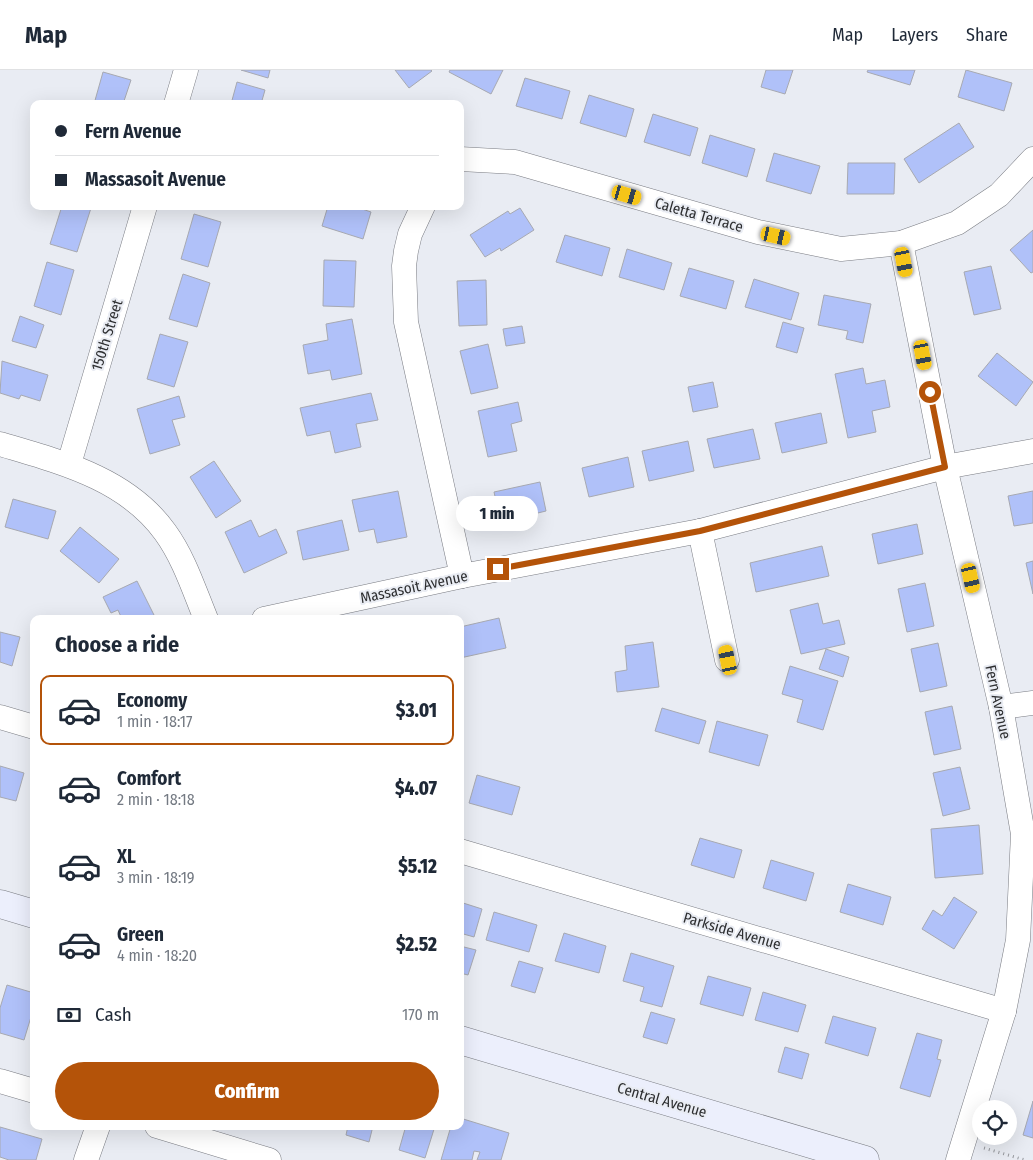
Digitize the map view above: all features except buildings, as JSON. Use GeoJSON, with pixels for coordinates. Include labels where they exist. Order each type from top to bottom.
{"type":"FeatureCollection","features":[{"type":"Feature","properties":{"kind":"street"},"geometry":{"type":"LineString","coordinates":[[177,100],[186,70]]}},
{"type":"Feature","properties":{"kind":"street","name":"Caletta Terrace"},"geometry":{"type":"LineString","coordinates":[[464,159],[515,162],[758,232],[812,245],[842,249],[901,243],[944,229],[975,212],[999,195],[1033,159]]}},
{"type":"Feature","properties":{"kind":"street","name":"150th Street"},"geometry":{"type":"LineString","coordinates":[[69,464],[145,210]]}},
{"type":"Feature","properties":{"kind":"street"},"geometry":{"type":"LineString","coordinates":[[421,210],[410,234],[406,251],[404,280],[406,322],[462,576]]}},
{"type":"Feature","properties":{"kind":"street","name":"Fern Avenue"},"geometry":{"type":"LineString","coordinates":[[901,243],[945,467],[1001,707],[1024,834],[1018,940],[1004,1011],[958,1160]]}},
{"type":"Feature","properties":{"kind":"street"},"geometry":{"type":"LineString","coordinates":[[0,444],[69,464],[91,473],[146,511],[166,532],[187,571],[204,615]]}},
{"type":"Feature","properties":{"kind":"street","name":"Massasoit Avenue"},"geometry":{"type":"LineString","coordinates":[[282,615],[462,576],[700,531],[945,467],[1033,450]]}},
{"type":"Feature","properties":{"kind":"street"},"geometry":{"type":"LineString","coordinates":[[700,531],[728,660]]}},
{"type":"Feature","properties":{"kind":"street"},"geometry":{"type":"LineString","coordinates":[[1001,707],[1033,703]]}},
{"type":"Feature","properties":{"kind":"street"},"geometry":{"type":"LineString","coordinates":[[0,717],[30,725]]}},
{"type":"Feature","properties":{"kind":"street","name":"Parkside Avenue"},"geometry":{"type":"LineString","coordinates":[[464,852],[1004,1011]]}},
{"type":"Feature","properties":{"kind":"street"},"geometry":{"type":"LineString","coordinates":[[0,904],[30,913]]}},
{"type":"Feature","properties":{"kind":"street","name":"Central Avenue"},"geometry":{"type":"LineString","coordinates":[[464,1041],[865,1160]]}},
{"type":"Feature","properties":{"kind":"street"},"geometry":{"type":"LineString","coordinates":[[0,1081],[30,1090]]}},
{"type":"Feature","properties":{"kind":"street"},"geometry":{"type":"LineString","coordinates":[[86,1160],[97,1130]]}},
{"type":"Feature","properties":{"kind":"street"},"geometry":{"type":"LineString","coordinates":[[170,1130],[269,1160]]}},
{"type":"Feature","properties":{"kind":"path"},"geometry":{"type":"LineString","coordinates":[[981,1148],[1025,1160]]}},
{"type":"Feature","properties":{"kind":"route"},"geometry":{"type":"LineString","coordinates":[[498,569],[700,531],[945,467],[930,392]]}}]}
